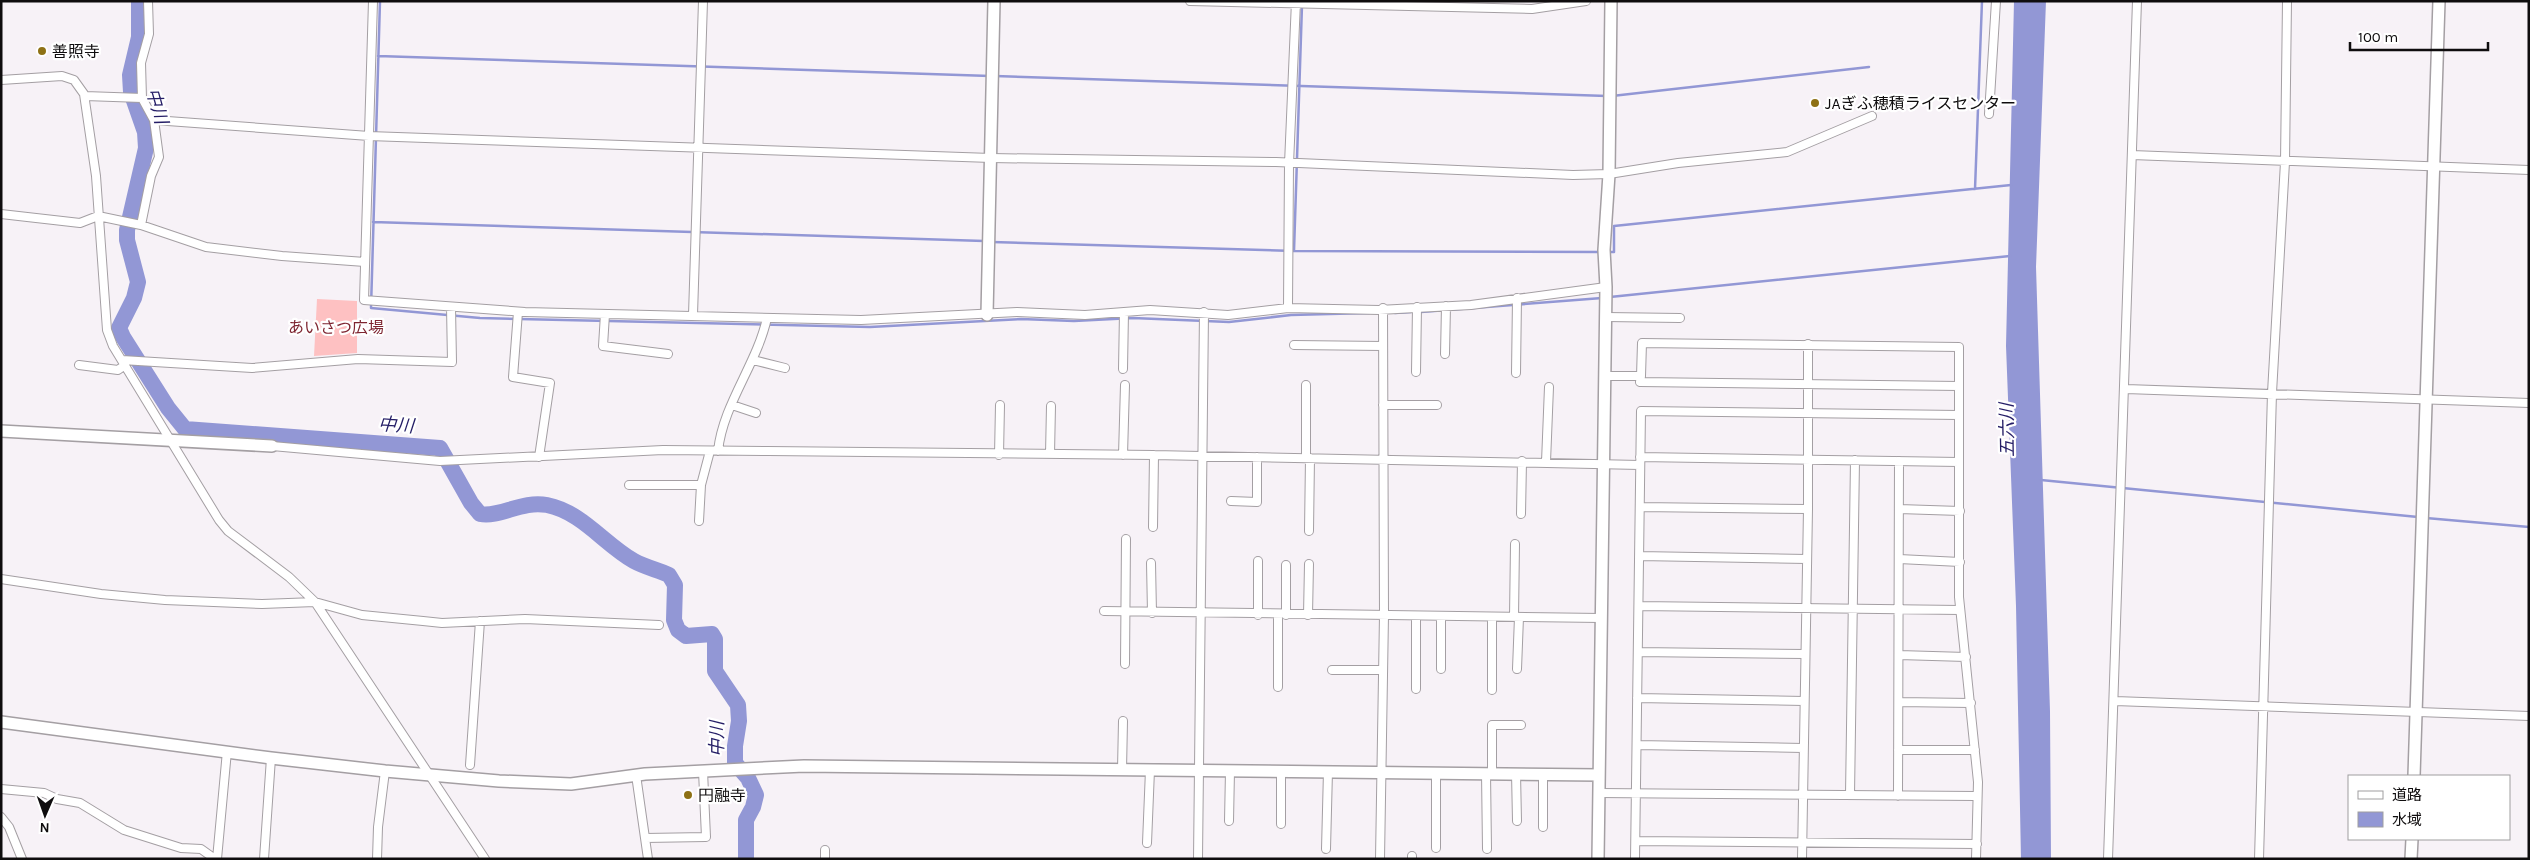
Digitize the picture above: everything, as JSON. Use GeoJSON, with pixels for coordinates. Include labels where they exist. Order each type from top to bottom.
{"type":"FeatureCollection","features":[{"type":"Feature","properties":{"kind":"street"},"geometry":{"type":"LineString","coordinates":[[141,225],[151,176],[160,157],[154,120],[139,98],[141,63],[149,34],[148,1]]}},
{"type":"Feature","properties":{"kind":"street"},"geometry":{"type":"LineString","coordinates":[[373,1],[364,300],[518,312],[861,320],[1017,312],[1085,314],[1150,310],[1228,315],[1288,308],[1446,306],[1606,287]]}},
{"type":"Feature","properties":{"kind":"street"},"geometry":{"type":"LineString","coordinates":[[693,315],[703,1]]}},
{"type":"Feature","properties":{"kind":"street"},"geometry":{"type":"LineString","coordinates":[[987,315],[994,1]]}},
{"type":"Feature","properties":{"kind":"street"},"geometry":{"type":"LineString","coordinates":[[1190,1],[1532,9],[1586,1]]}},
{"type":"Feature","properties":{"kind":"street"},"geometry":{"type":"LineString","coordinates":[[1598,859],[1606,317],[1604,250],[1609,174],[1611,1]]}},
{"type":"Feature","properties":{"kind":"street"},"geometry":{"type":"LineString","coordinates":[[1989,114],[1996,1]]}},
{"type":"Feature","properties":{"kind":"street"},"geometry":{"type":"LineString","coordinates":[[2108,859],[2126,389],[2137,1]]}},
{"type":"Feature","properties":{"kind":"street"},"geometry":{"type":"LineString","coordinates":[[2259,859],[2272,393],[2285,162],[2287,1]]}},
{"type":"Feature","properties":{"kind":"street"},"geometry":{"type":"LineString","coordinates":[[2414,775],[2424,401],[2439,1]]}},
{"type":"Feature","properties":{"kind":"street"},"geometry":{"type":"LineString","coordinates":[[1288,308],[1289,164],[1296,2]]}},
{"type":"Feature","properties":{"kind":"street"},"geometry":{"type":"LineString","coordinates":[[1,80],[62,76],[74,80],[85,96],[96,176],[107,330],[206,502],[228,531],[289,577],[315,602],[484,859]]}},
{"type":"Feature","properties":{"kind":"street"},"geometry":{"type":"LineString","coordinates":[[85,96],[139,98]]}},
{"type":"Feature","properties":{"kind":"street"},"geometry":{"type":"LineString","coordinates":[[154,120],[369,136],[991,158],[1289,164],[1573,175],[1609,174],[1678,163],[1787,152],[1872,116]]}},
{"type":"Feature","properties":{"kind":"street"},"geometry":{"type":"LineString","coordinates":[[2132,155],[2529,170]]}},
{"type":"Feature","properties":{"kind":"street"},"geometry":{"type":"LineString","coordinates":[[1,214],[80,223],[98,216],[141,225],[206,247],[282,256],[365,262]]}},
{"type":"Feature","properties":{"kind":"street"},"geometry":{"type":"LineString","coordinates":[[1516,373],[1517,298]]}},
{"type":"Feature","properties":{"kind":"street"},"geometry":{"type":"LineString","coordinates":[[1445,354],[1446,306]]}},
{"type":"Feature","properties":{"kind":"street"},"geometry":{"type":"LineString","coordinates":[[124,362],[252,368],[358,359],[452,362],[451,307]]}},
{"type":"Feature","properties":{"kind":"street"},"geometry":{"type":"LineString","coordinates":[[1416,307],[1416,372]]}},
{"type":"Feature","properties":{"kind":"street"},"geometry":{"type":"LineString","coordinates":[[1380,859],[1384,670],[1383,308]]}},
{"type":"Feature","properties":{"kind":"street"},"geometry":{"type":"LineString","coordinates":[[518,312],[513,378],[550,383],[539,457]]}},
{"type":"Feature","properties":{"kind":"street"},"geometry":{"type":"LineString","coordinates":[[1123,369],[1124,312]]}},
{"type":"Feature","properties":{"kind":"street"},"geometry":{"type":"LineString","coordinates":[[1198,859],[1204,312]]}},
{"type":"Feature","properties":{"kind":"street"},"geometry":{"type":"LineString","coordinates":[[605,314],[603,346],[668,354]]}},
{"type":"Feature","properties":{"kind":"street"},"geometry":{"type":"LineString","coordinates":[[1606,317],[1680,318]]}},
{"type":"Feature","properties":{"kind":"street"},"geometry":{"type":"LineString","coordinates":[[699,521],[701,485],[720,433],[753,360],[767,319]]}},
{"type":"Feature","properties":{"kind":"street"},"geometry":{"type":"LineString","coordinates":[[1959,386],[1640,382],[1642,342],[1959,348],[1960,610],[1978,782],[1976,796],[1976,859]]}},
{"type":"Feature","properties":{"kind":"street"},"geometry":{"type":"LineString","coordinates":[[1802,859],[1808,509],[1808,344]]}},
{"type":"Feature","properties":{"kind":"street"},"geometry":{"type":"LineString","coordinates":[[1294,345],[1383,346]]}},
{"type":"Feature","properties":{"kind":"street"},"geometry":{"type":"LineString","coordinates":[[753,360],[784,368]]}},
{"type":"Feature","properties":{"kind":"street"},"geometry":{"type":"LineString","coordinates":[[79,365],[118,370],[124,362]]}},
{"type":"Feature","properties":{"kind":"street"},"geometry":{"type":"LineString","coordinates":[[1604,376],[1641,376]]}},
{"type":"Feature","properties":{"kind":"street"},"geometry":{"type":"LineString","coordinates":[[1123,455],[1125,385]]}},
{"type":"Feature","properties":{"kind":"street"},"geometry":{"type":"LineString","coordinates":[[1306,385],[1309,531]]}},
{"type":"Feature","properties":{"kind":"street"},"geometry":{"type":"LineString","coordinates":[[1546,462],[1549,387]]}},
{"type":"Feature","properties":{"kind":"street"},"geometry":{"type":"LineString","coordinates":[[2126,389],[2529,404]]}},
{"type":"Feature","properties":{"kind":"street"},"geometry":{"type":"LineString","coordinates":[[732,405],[756,413]]}},
{"type":"Feature","properties":{"kind":"street"},"geometry":{"type":"LineString","coordinates":[[999,454],[1000,405]]}},
{"type":"Feature","properties":{"kind":"street"},"geometry":{"type":"LineString","coordinates":[[1383,405],[1437,405]]}},
{"type":"Feature","properties":{"kind":"street"},"geometry":{"type":"LineString","coordinates":[[1050,454],[1051,406]]}},
{"type":"Feature","properties":{"kind":"street"},"geometry":{"type":"LineString","coordinates":[[1635,859],[1641,411],[1959,415]]}},
{"type":"Feature","properties":{"kind":"street"},"geometry":{"type":"LineString","coordinates":[[1,431],[170,439],[440,461],[663,450],[1154,455],[1603,463],[1808,459],[1959,462]]}},
{"type":"Feature","properties":{"kind":"street"},"geometry":{"type":"LineString","coordinates":[[1153,526],[1154,455]]}},
{"type":"Feature","properties":{"kind":"street"},"geometry":{"type":"LineString","coordinates":[[1231,501],[1257,502],[1257,457]]}},
{"type":"Feature","properties":{"kind":"street"},"geometry":{"type":"LineString","coordinates":[[1850,795],[1854,460]]}},
{"type":"Feature","properties":{"kind":"street"},"geometry":{"type":"LineString","coordinates":[[1898,796],[1899,461]]}},
{"type":"Feature","properties":{"kind":"street"},"geometry":{"type":"LineString","coordinates":[[1521,514],[1522,462]]}},
{"type":"Feature","properties":{"kind":"street"},"geometry":{"type":"LineString","coordinates":[[629,485],[701,485]]}},
{"type":"Feature","properties":{"kind":"street"},"geometry":{"type":"LineString","coordinates":[[1640,507],[1808,509]]}},
{"type":"Feature","properties":{"kind":"street"},"geometry":{"type":"LineString","coordinates":[[1899,509],[1960,511]]}},
{"type":"Feature","properties":{"kind":"street"},"geometry":{"type":"LineString","coordinates":[[1125,664],[1126,539]]}},
{"type":"Feature","properties":{"kind":"street"},"geometry":{"type":"LineString","coordinates":[[1515,544],[1517,669]]}},
{"type":"Feature","properties":{"kind":"street"},"geometry":{"type":"LineString","coordinates":[[1639,556],[1807,559]]}},
{"type":"Feature","properties":{"kind":"street"},"geometry":{"type":"LineString","coordinates":[[1899,558],[1960,562]]}},
{"type":"Feature","properties":{"kind":"street"},"geometry":{"type":"LineString","coordinates":[[1258,561],[1258,614]]}},
{"type":"Feature","properties":{"kind":"street"},"geometry":{"type":"LineString","coordinates":[[1151,563],[1152,613]]}},
{"type":"Feature","properties":{"kind":"street"},"geometry":{"type":"LineString","coordinates":[[1308,615],[1309,564]]}},
{"type":"Feature","properties":{"kind":"street"},"geometry":{"type":"LineString","coordinates":[[1278,687],[1286,565]]}},
{"type":"Feature","properties":{"kind":"street"},"geometry":{"type":"LineString","coordinates":[[1,579],[101,594],[166,600],[262,604],[315,602],[362,615],[442,623],[525,619],[659,626]]}},
{"type":"Feature","properties":{"kind":"street"},"geometry":{"type":"LineString","coordinates":[[1639,606],[1960,610]]}},
{"type":"Feature","properties":{"kind":"street"},"geometry":{"type":"LineString","coordinates":[[1104,611],[1201,614],[1601,618]]}},
{"type":"Feature","properties":{"kind":"street"},"geometry":{"type":"LineString","coordinates":[[1416,616],[1416,689]]}},
{"type":"Feature","properties":{"kind":"street"},"geometry":{"type":"LineString","coordinates":[[1441,616],[1441,669]]}},
{"type":"Feature","properties":{"kind":"street"},"geometry":{"type":"LineString","coordinates":[[1492,617],[1492,690]]}},
{"type":"Feature","properties":{"kind":"street"},"geometry":{"type":"LineString","coordinates":[[470,765],[480,622]]}},
{"type":"Feature","properties":{"kind":"street"},"geometry":{"type":"LineString","coordinates":[[1638,652],[1806,654]]}},
{"type":"Feature","properties":{"kind":"street"},"geometry":{"type":"LineString","coordinates":[[1899,655],[1966,657]]}},
{"type":"Feature","properties":{"kind":"street"},"geometry":{"type":"LineString","coordinates":[[1332,670],[1384,670]]}},
{"type":"Feature","properties":{"kind":"street"},"geometry":{"type":"LineString","coordinates":[[1637,698],[1804,701]]}},
{"type":"Feature","properties":{"kind":"street"},"geometry":{"type":"LineString","coordinates":[[2115,701],[2529,716]]}},
{"type":"Feature","properties":{"kind":"street"},"geometry":{"type":"LineString","coordinates":[[1899,702],[1971,703]]}},
{"type":"Feature","properties":{"kind":"street"},"geometry":{"type":"LineString","coordinates":[[1122,770],[1123,721]]}},
{"type":"Feature","properties":{"kind":"street"},"geometry":{"type":"LineString","coordinates":[[1,722],[271,758],[499,782],[572,784],[636,775],[814,766],[1198,771],[1383,771],[1599,775]]}},
{"type":"Feature","properties":{"kind":"street"},"geometry":{"type":"LineString","coordinates":[[1487,849],[1492,725],[1521,725]]}},
{"type":"Feature","properties":{"kind":"street"},"geometry":{"type":"LineString","coordinates":[[1637,745],[1803,748]]}},
{"type":"Feature","properties":{"kind":"street"},"geometry":{"type":"LineString","coordinates":[[1898,750],[1975,750]]}},
{"type":"Feature","properties":{"kind":"street"},"geometry":{"type":"LineString","coordinates":[[1,789],[44,792],[57,799],[80,803],[124,830],[181,848],[201,849],[216,859],[227,751]]}},
{"type":"Feature","properties":{"kind":"street"},"geometry":{"type":"LineString","coordinates":[[264,859],[271,758]]}},
{"type":"Feature","properties":{"kind":"street"},"geometry":{"type":"LineString","coordinates":[[1146,843],[1150,770]]}},
{"type":"Feature","properties":{"kind":"street"},"geometry":{"type":"LineString","coordinates":[[377,859],[378,827],[385,771]]}},
{"type":"Feature","properties":{"kind":"street"},"geometry":{"type":"LineString","coordinates":[[645,838],[706,836],[703,771]]}},
{"type":"Feature","properties":{"kind":"street"},"geometry":{"type":"LineString","coordinates":[[1229,821],[1230,771]]}},
{"type":"Feature","properties":{"kind":"street"},"geometry":{"type":"LineString","coordinates":[[1281,771],[1281,824]]}},
{"type":"Feature","properties":{"kind":"street"},"geometry":{"type":"LineString","coordinates":[[1326,849],[1328,771]]}},
{"type":"Feature","properties":{"kind":"street"},"geometry":{"type":"LineString","coordinates":[[1436,772],[1436,848]]}},
{"type":"Feature","properties":{"kind":"street"},"geometry":{"type":"LineString","coordinates":[[1516,773],[1517,821]]}},
{"type":"Feature","properties":{"kind":"street"},"geometry":{"type":"LineString","coordinates":[[1543,774],[1543,827]]}},
{"type":"Feature","properties":{"kind":"street"},"geometry":{"type":"LineString","coordinates":[[636,775],[648,859]]}},
{"type":"Feature","properties":{"kind":"street"},"geometry":{"type":"LineString","coordinates":[[1599,793],[1976,796]]}},
{"type":"Feature","properties":{"kind":"street"},"geometry":{"type":"LineString","coordinates":[[1,817],[9,827],[22,859]]}},
{"type":"Feature","properties":{"kind":"street"},"geometry":{"type":"LineString","coordinates":[[2412,840],[2412,859]]}},
{"type":"Feature","properties":{"kind":"street"},"geometry":{"type":"LineString","coordinates":[[1636,841],[1977,844]]}},
{"type":"Feature","properties":{"kind":"street"},"geometry":{"type":"LineString","coordinates":[[825,850],[825,859]]}},
{"type":"Feature","properties":{"kind":"green space","name":"あいさつ広場"},"geometry":{"type":"Polygon","coordinates":[[[317,299],[357,301],[357,353],[314,356],[317,299]]]}},
{"type":"Feature","properties":{"kind":"water"},"geometry":{"type":"Polygon","coordinates":[[[2014,1],[2046,1],[2036,267],[2050,711],[2051,859],[2021,859],[2016,606],[2006,346],[2014,1]]]}},
{"type":"Feature","properties":{"kind":"waterway","name":"中川"},"geometry":{"type":"LineString","coordinates":[[139,1],[139,37],[130,75],[131,92],[145,132],[146,148],[127,230],[127,240],[138,282],[134,298],[119,328],[168,408],[185,429],[440,448],[471,503],[480,514],[495,514],[538,504],[560,509],[582,521],[634,561],[669,575],[675,585],[674,620],[678,630],[686,636],[712,634],[715,639],[715,671],[738,705],[739,721],[735,746],[735,763],[748,778],[756,795],[753,807],[746,820],[746,859]]}},
{"type":"Feature","properties":{"kind":"waterway"},"geometry":{"type":"LineString","coordinates":[[380,1],[371,308],[480,318],[870,327],[1021,319],[1074,321],[1133,318],[1229,322],[1291,315],[1369,313]]}},
{"type":"Feature","properties":{"kind":"waterway"},"geometry":{"type":"LineString","coordinates":[[1975,189],[1982,1]]}},
{"type":"Feature","properties":{"kind":"waterway"},"geometry":{"type":"LineString","coordinates":[[1294,251],[1302,5]]}},
{"type":"Feature","properties":{"kind":"waterway"},"geometry":{"type":"LineString","coordinates":[[378,56],[990,76]]}},
{"type":"Feature","properties":{"kind":"waterway"},"geometry":{"type":"LineString","coordinates":[[1612,96],[1869,67]]}},
{"type":"Feature","properties":{"kind":"waterway"},"geometry":{"type":"LineString","coordinates":[[995,76],[1607,96]]}},
{"type":"Feature","properties":{"kind":"waterway"},"geometry":{"type":"LineString","coordinates":[[1607,252],[1614,252],[1614,226],[2011,185]]}},
{"type":"Feature","properties":{"kind":"waterway"},"geometry":{"type":"LineString","coordinates":[[373,222],[984,241]]}},
{"type":"Feature","properties":{"kind":"waterway"},"geometry":{"type":"LineString","coordinates":[[992,242],[1294,251],[1601,252]]}},
{"type":"Feature","properties":{"kind":"waterway"},"geometry":{"type":"LineString","coordinates":[[1610,297],[2010,256]]}},
{"type":"Feature","properties":{"kind":"waterway"},"geometry":{"type":"LineString","coordinates":[[1421,312],[1602,298]]}},
{"type":"Feature","properties":{"kind":"waterway"},"geometry":{"type":"LineString","coordinates":[[1395,313],[1411,312]]}},
{"type":"Feature","properties":{"kind":"waterway"},"geometry":{"type":"LineString","coordinates":[[2041,480],[2418,517]]}},
{"type":"Feature","properties":{"kind":"waterway"},"geometry":{"type":"LineString","coordinates":[[2426,518],[2529,527]]}},
{"type":"Feature","properties":{"kind":"place","name":"善照寺"},"geometry":{"type":"Point","coordinates":[42,51]}},
{"type":"Feature","properties":{"kind":"place","name":"JAぎふ穂積ライスセンター"},"geometry":{"type":"Point","coordinates":[1815,103]}},
{"type":"Feature","properties":{"kind":"place","name":"円融寺"},"geometry":{"type":"Point","coordinates":[688,795]}},
{"type":"Feature","properties":{"kind":"water label","name":"五六川"},"geometry":{"type":"Point","coordinates":[2007,430]}}]}
